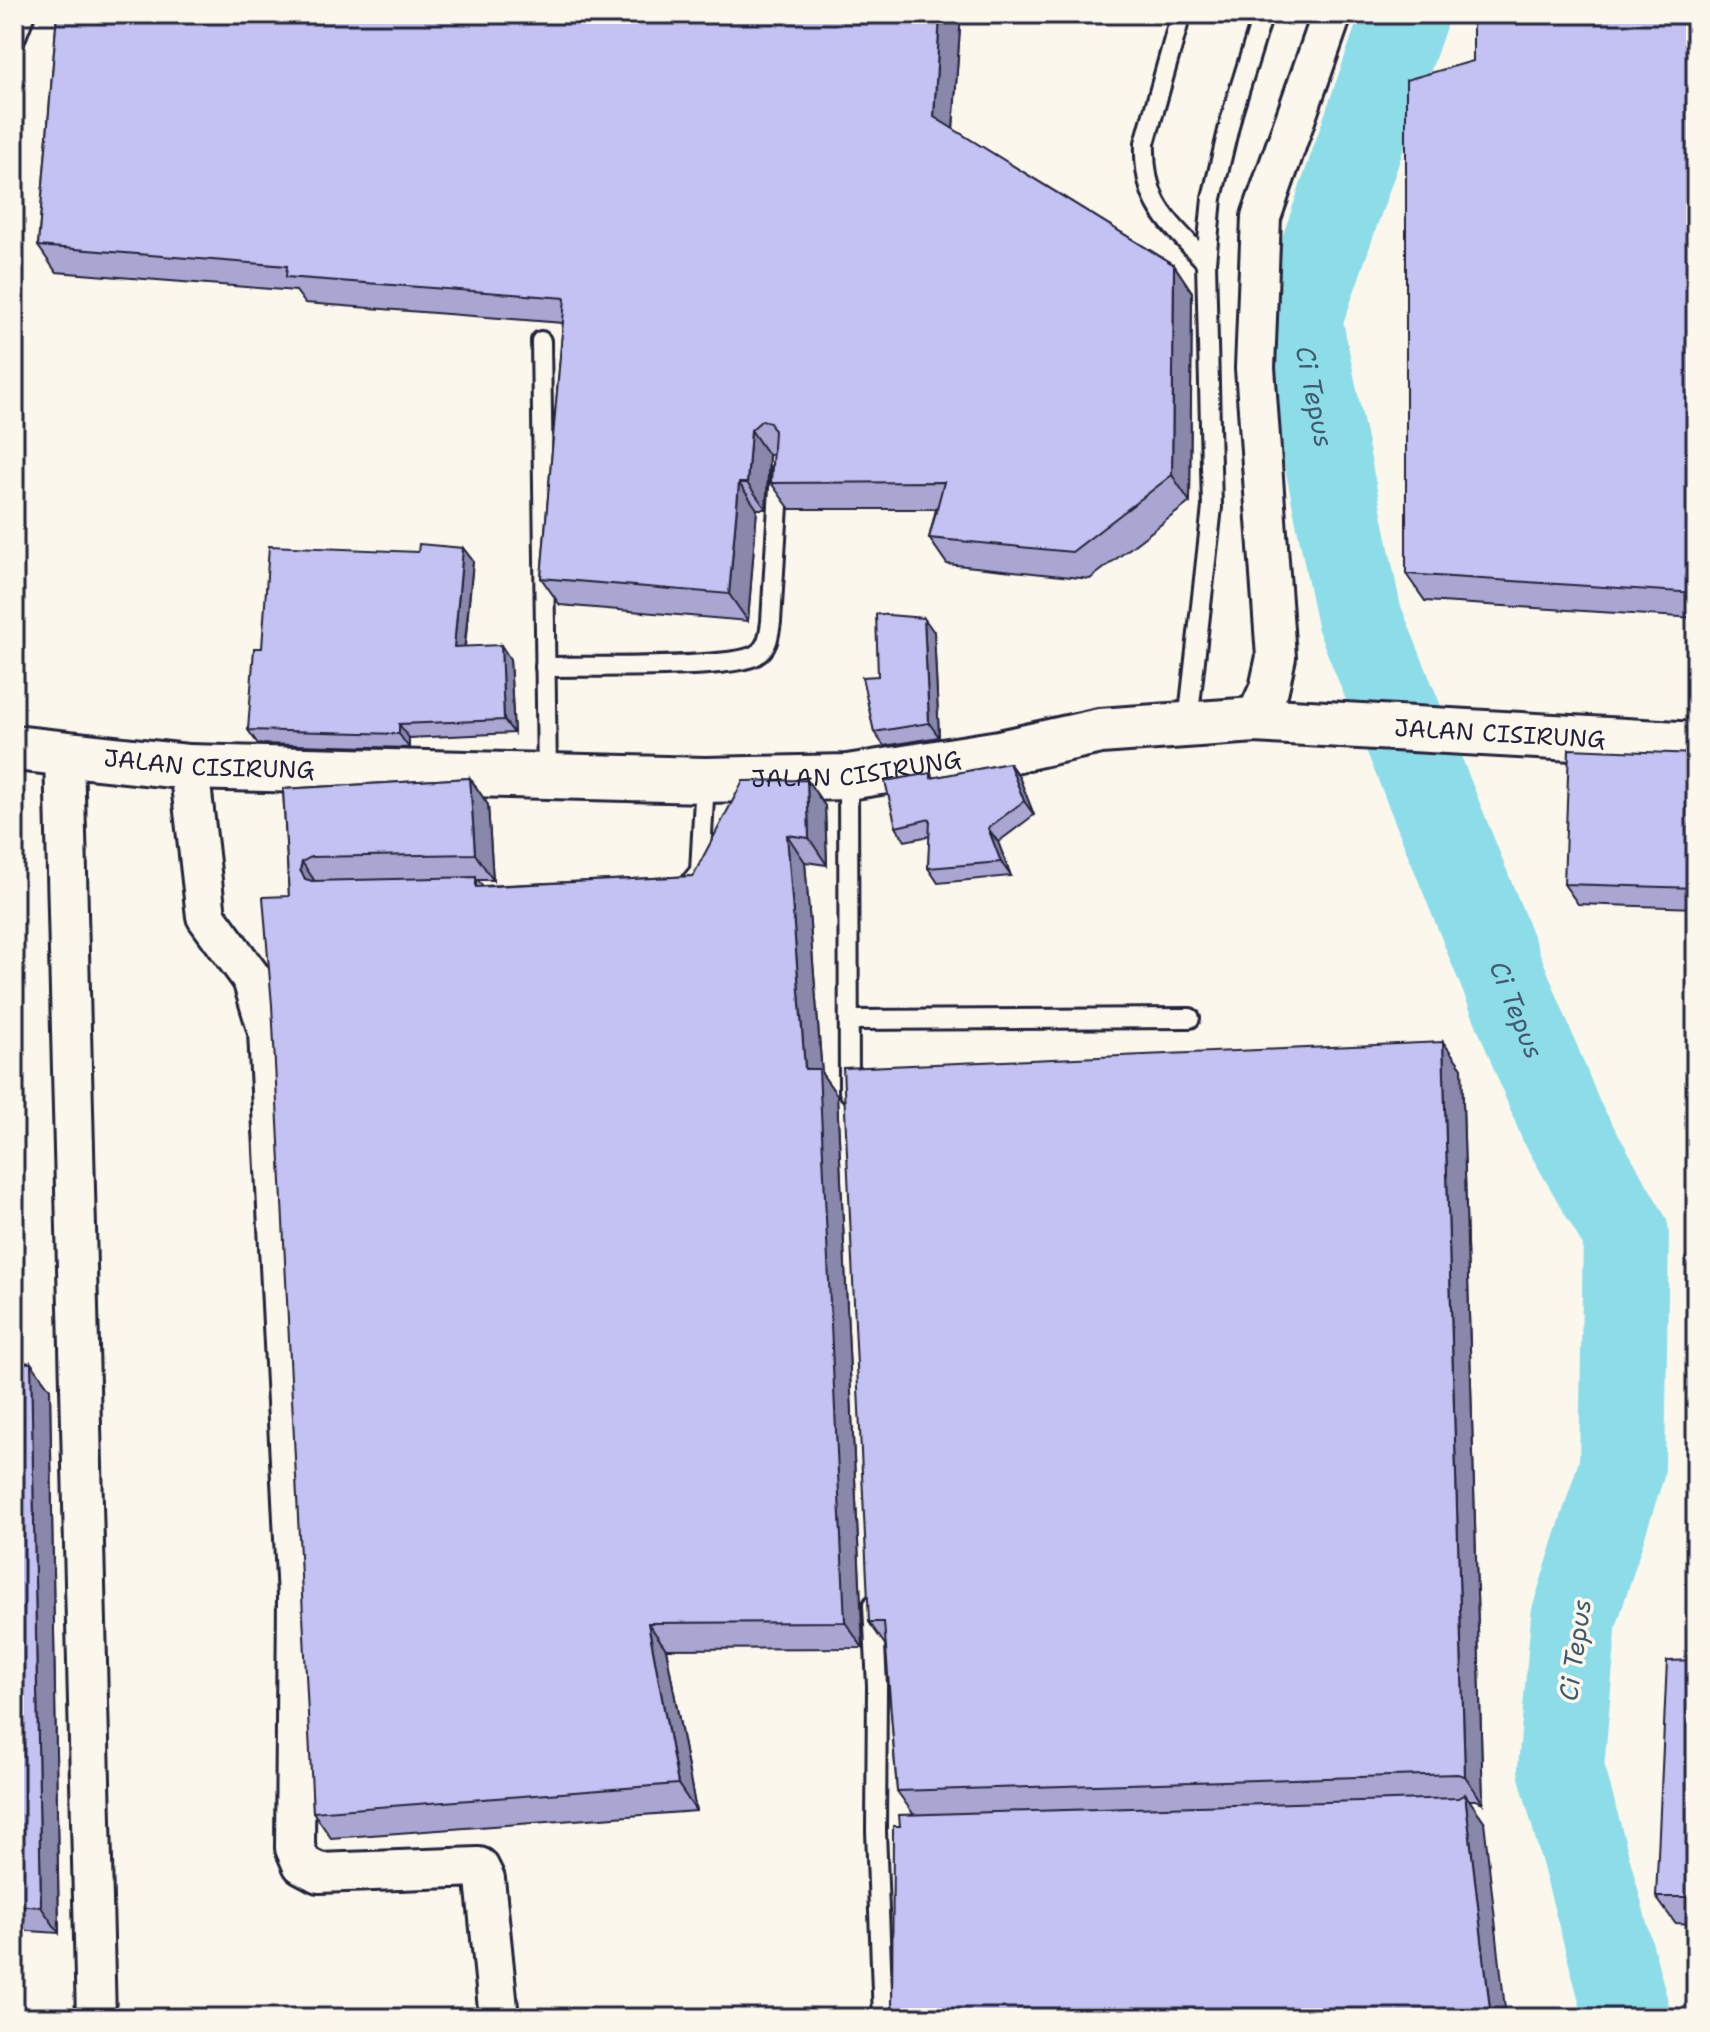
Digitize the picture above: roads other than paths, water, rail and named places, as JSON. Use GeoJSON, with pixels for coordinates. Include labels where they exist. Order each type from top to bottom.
{"type":"FeatureCollection","features":[{"type":"Feature","properties":{"kind":"main road","name":"JALAN CISIRUNG"},"geometry":{"type":"LineString","coordinates":[[14,748],[189,767],[705,780],[848,777],[1000,753],[1100,731],[1255,720],[1696,745]]}},
{"type":"Feature","properties":{"kind":"street"},"geometry":{"type":"LineString","coordinates":[[1255,720],[1269,689],[1276,657],[1255,368],[1261,217],[1332,14]]}},
{"type":"Feature","properties":{"kind":"street"},"geometry":{"type":"LineString","coordinates":[[64,754],[96,2018]]}},
{"type":"Feature","properties":{"kind":"street"},"geometry":{"type":"LineString","coordinates":[[189,767],[206,916],[252,979],[268,1032],[297,1597],[295,1848],[302,1864],[319,1873],[469,1864],[479,1867],[485,1879],[499,2018]]}},
{"type":"Feature","properties":{"kind":"lane"},"geometry":{"type":"LineString","coordinates":[[14,42],[25,14]]}},
{"type":"Feature","properties":{"kind":"lane"},"geometry":{"type":"LineString","coordinates":[[1181,14],[1145,143],[1144,164],[1152,201],[1206,262]]}},
{"type":"Feature","properties":{"kind":"lane"},"geometry":{"type":"LineString","coordinates":[[1188,723],[1212,507],[1206,262],[1212,198],[1232,114],[1263,14]]}},
{"type":"Feature","properties":{"kind":"lane"},"geometry":{"type":"LineString","coordinates":[[541,341],[547,775]]}},
{"type":"Feature","properties":{"kind":"lane"},"geometry":{"type":"LineString","coordinates":[[545,667],[729,663],[760,653],[768,641],[771,622],[781,458]]}},
{"type":"Feature","properties":{"kind":"lane"},"geometry":{"type":"LineString","coordinates":[[848,777],[850,1107]]}},
{"type":"Feature","properties":{"kind":"lane"},"geometry":{"type":"LineString","coordinates":[[672,888],[692,882],[700,871],[705,780]]}},
{"type":"Feature","properties":{"kind":"lane"},"geometry":{"type":"LineString","coordinates":[[849,1020],[1190,1018]]}},
{"type":"Feature","properties":{"kind":"lane"},"geometry":{"type":"LineString","coordinates":[[873,1592],[884,1831],[883,2018]]}},
{"type":"Feature","properties":{"kind":"waterway","name":"Ci Tepus"},"geometry":{"type":"LineString","coordinates":[[1405,14],[1299,320],[1359,617],[1561,1121],[1626,1234],[1622,1467],[1574,1618],[1561,1768],[1628,2018]]}}]}
